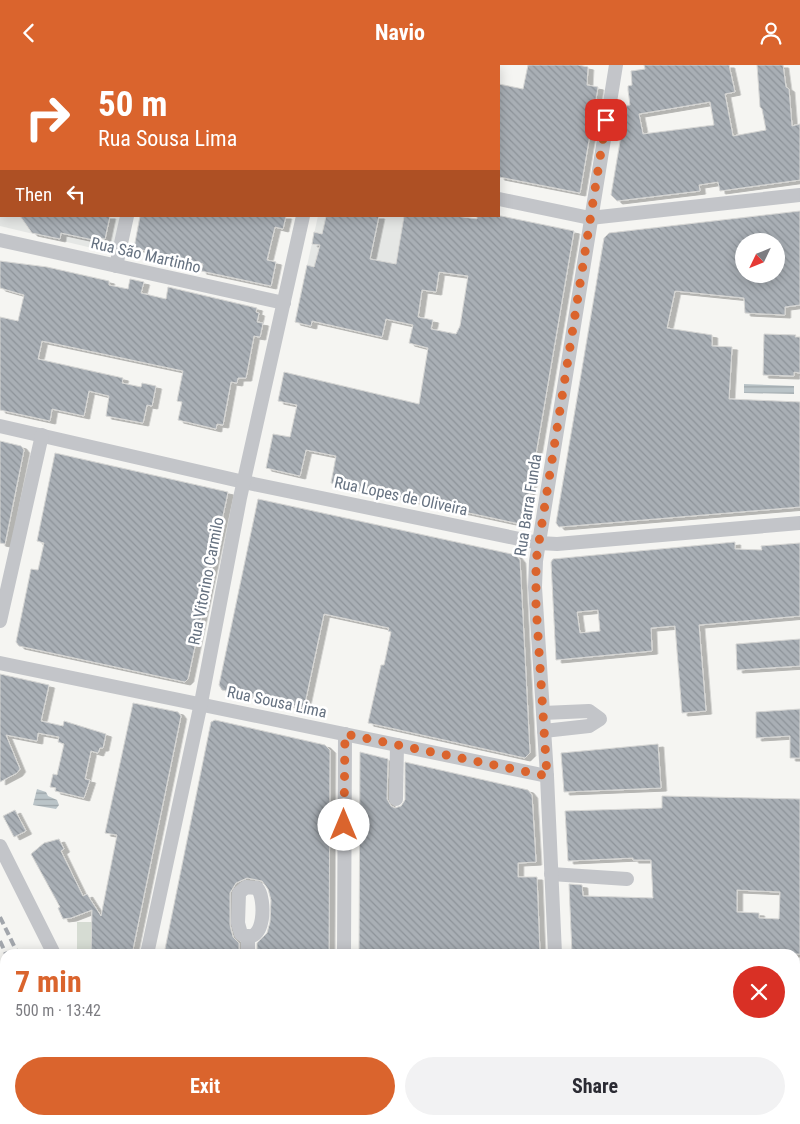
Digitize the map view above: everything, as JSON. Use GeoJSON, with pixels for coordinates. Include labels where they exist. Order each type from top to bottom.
{"type":"FeatureCollection","features":[{"type":"Feature","properties":{"kind":"street","name":"Rua Barra Funda"},"geometry":{"type":"LineString","coordinates":[[555,949],[547,776],[535,587],[538,543],[616,65]]}},
{"type":"Feature","properties":{"kind":"street"},"geometry":{"type":"LineString","coordinates":[[500,199],[590,218],[800,195]]}},
{"type":"Feature","properties":{"kind":"street"},"geometry":{"type":"LineString","coordinates":[[116,266],[127,217]]}},
{"type":"Feature","properties":{"kind":"street","name":"Rua Vitorino Carmilo"},"geometry":{"type":"LineString","coordinates":[[148,949],[201,703],[244,482],[303,217]]}},
{"type":"Feature","properties":{"kind":"street","name":"Rua São Martinho"},"geometry":{"type":"LineString","coordinates":[[0,241],[284,303]]}},
{"type":"Feature","properties":{"kind":"street","name":"Rua Lopes de Oliveira"},"geometry":{"type":"LineString","coordinates":[[0,426],[244,482],[538,543],[800,523]]}},
{"type":"Feature","properties":{"kind":"street"},"geometry":{"type":"LineString","coordinates":[[0,621],[42,435]]}},
{"type":"Feature","properties":{"kind":"street","name":"Rua Sousa Lima"},"geometry":{"type":"LineString","coordinates":[[0,663],[547,776]]}},
{"type":"Feature","properties":{"kind":"street"},"geometry":{"type":"LineString","coordinates":[[543,713],[589,711],[600,719],[589,726],[544,731]]}},
{"type":"Feature","properties":{"kind":"street"},"geometry":{"type":"LineString","coordinates":[[344,949],[345,734]]}},
{"type":"Feature","properties":{"kind":"street"},"geometry":{"type":"LineString","coordinates":[[396,799],[398,745]]}},
{"type":"Feature","properties":{"kind":"street"},"geometry":{"type":"LineString","coordinates":[[0,846],[52,949]]}},
{"type":"Feature","properties":{"kind":"street"},"geometry":{"type":"LineString","coordinates":[[552,874],[627,879]]}},
{"type":"Feature","properties":{"kind":"street"},"geometry":{"type":"LineString","coordinates":[[248,936],[248,949]]}},
{"type":"Feature","properties":{"kind":"shaded area"},"geometry":{"type":"Polygon","coordinates":[[[0,217],[120,217],[113,253],[0,226],[0,217]]]}},
{"type":"Feature","properties":{"kind":"shaded area"},"geometry":{"type":"Polygon","coordinates":[[[318,217],[434,217],[418,317],[305,275],[318,217]]]}},
{"type":"Feature","properties":{"kind":"shaded area"},"geometry":{"type":"Polygon","coordinates":[[[744,384],[794,386],[794,394],[744,393],[744,384]]]}},
{"type":"Feature","properties":{"kind":"shaded area"},"geometry":{"type":"Polygon","coordinates":[[[37,789],[46,792],[48,796],[57,800],[59,805],[56,809],[33,805],[37,789]]]}},
{"type":"Feature","properties":{"kind":"shaded area"},"geometry":{"type":"Polygon","coordinates":[[[77,922],[92,922],[91,949],[77,949],[77,922]]]}},
{"type":"Feature","properties":{"kind":"building"},"geometry":{"type":"Polygon","coordinates":[[[528,65],[578,65],[588,67],[587,85],[598,87],[580,193],[500,177],[500,84],[523,89],[528,65]]]}},
{"type":"Feature","properties":{"kind":"building"},"geometry":{"type":"Polygon","coordinates":[[[644,65],[729,65],[735,92],[725,94],[733,136],[766,130],[760,107],[757,65],[783,65],[786,87],[789,89],[792,126],[800,124],[800,180],[720,191],[718,182],[699,185],[700,191],[617,201],[611,195],[626,106],[630,105],[628,86],[632,85],[631,71],[645,69],[644,65]],[[710,102],[639,114],[643,134],[714,125],[710,102]]]}},
{"type":"Feature","properties":{"kind":"building"},"geometry":{"type":"Polygon","coordinates":[[[800,211],[800,305],[785,307],[785,315],[745,313],[744,298],[675,291],[667,328],[712,335],[712,346],[732,347],[729,399],[800,402],[800,507],[559,527],[556,523],[604,238],[609,233],[800,211]]]}},
{"type":"Feature","properties":{"kind":"building"},"geometry":{"type":"Polygon","coordinates":[[[501,216],[574,231],[528,501],[524,521],[520,524],[331,483],[336,456],[306,450],[300,476],[266,468],[273,434],[290,437],[297,405],[278,401],[284,372],[419,404],[428,348],[409,343],[413,325],[386,319],[382,337],[312,321],[311,326],[295,322],[307,265],[314,267],[320,245],[312,244],[314,232],[322,234],[326,217],[379,217],[370,259],[396,264],[404,217],[463,217],[477,219],[477,217],[501,216]],[[439,272],[436,292],[422,290],[418,317],[433,320],[431,329],[456,334],[460,326],[468,276],[439,272]]]}},
{"type":"Feature","properties":{"kind":"building"},"geometry":{"type":"Polygon","coordinates":[[[21,217],[110,217],[105,239],[98,238],[98,241],[61,233],[60,239],[32,233],[21,217]]]}},
{"type":"Feature","properties":{"kind":"building"},"geometry":{"type":"Polygon","coordinates":[[[140,217],[286,217],[283,229],[275,227],[267,260],[276,262],[271,286],[201,271],[203,264],[172,257],[171,264],[158,261],[159,254],[134,248],[140,217]]]}},
{"type":"Feature","properties":{"kind":"building"},"geometry":{"type":"Polygon","coordinates":[[[0,261],[47,267],[109,281],[109,285],[128,289],[130,279],[144,282],[141,293],[166,299],[168,287],[257,308],[256,312],[259,313],[257,322],[263,323],[260,337],[254,336],[246,378],[238,378],[237,383],[231,382],[223,425],[217,424],[216,429],[178,420],[182,402],[177,401],[183,371],[42,341],[38,359],[123,378],[122,383],[141,387],[142,383],[156,386],[152,406],[147,405],[143,423],[106,416],[109,396],[89,391],[84,416],[52,409],[50,421],[0,410],[0,317],[18,321],[24,295],[0,288],[0,261]]]}},
{"type":"Feature","properties":{"kind":"building"},"geometry":{"type":"Polygon","coordinates":[[[764,334],[796,335],[795,337],[800,337],[800,373],[794,372],[794,376],[763,375],[764,334]]]}},
{"type":"Feature","properties":{"kind":"building"},"geometry":{"type":"Polygon","coordinates":[[[0,441],[21,446],[24,450],[5,544],[0,543],[0,441]]]}},
{"type":"Feature","properties":{"kind":"building"},"geometry":{"type":"Polygon","coordinates":[[[55,453],[228,492],[188,679],[185,682],[19,646],[16,642],[31,569],[38,570],[44,543],[37,541],[55,453]]]}},
{"type":"Feature","properties":{"kind":"building"},"geometry":{"type":"Polygon","coordinates":[[[258,499],[516,555],[520,560],[530,753],[525,758],[368,723],[381,665],[384,665],[391,632],[388,631],[389,628],[324,614],[304,708],[222,690],[219,685],[258,499]]]}},
{"type":"Feature","properties":{"kind":"building"},"geometry":{"type":"Polygon","coordinates":[[[735,542],[735,549],[762,550],[761,546],[800,543],[800,616],[699,625],[706,711],[682,713],[675,626],[651,628],[652,651],[556,660],[551,562],[553,559],[735,542]],[[598,610],[577,612],[580,633],[600,631],[598,610]]]}},
{"type":"Feature","properties":{"kind":"building"},"geometry":{"type":"Polygon","coordinates":[[[800,639],[800,666],[737,670],[736,644],[800,639]]]}},
{"type":"Feature","properties":{"kind":"building"},"geometry":{"type":"Polygon","coordinates":[[[0,674],[49,685],[41,721],[63,726],[64,721],[106,734],[103,748],[100,748],[98,753],[91,751],[85,779],[90,780],[84,798],[55,791],[56,788],[50,787],[53,774],[57,775],[64,744],[58,742],[59,737],[38,733],[37,741],[6,735],[20,769],[17,773],[0,782],[0,674]]]}},
{"type":"Feature","properties":{"kind":"building"},"geometry":{"type":"Polygon","coordinates":[[[133,703],[178,712],[181,716],[133,949],[91,949],[92,910],[63,919],[58,908],[60,907],[31,854],[44,843],[59,839],[64,849],[61,851],[83,896],[87,894],[101,916],[117,835],[105,833],[133,703]]]}},
{"type":"Feature","properties":{"kind":"building"},"geometry":{"type":"Polygon","coordinates":[[[800,709],[800,758],[790,758],[790,736],[756,738],[756,712],[800,709]]]}},
{"type":"Feature","properties":{"kind":"building"},"geometry":{"type":"Polygon","coordinates":[[[215,720],[325,745],[330,750],[329,949],[257,949],[257,943],[267,933],[270,922],[271,900],[268,889],[262,881],[247,878],[236,883],[230,893],[230,925],[233,937],[239,943],[239,949],[165,949],[211,722],[215,720]]]}},
{"type":"Feature","properties":{"kind":"building"},"geometry":{"type":"Polygon","coordinates":[[[658,744],[661,788],[564,792],[561,753],[658,744]]]}},
{"type":"Feature","properties":{"kind":"building"},"geometry":{"type":"Polygon","coordinates":[[[360,752],[388,759],[387,799],[391,806],[395,808],[401,806],[405,800],[405,762],[528,790],[532,795],[536,862],[518,863],[518,877],[537,877],[540,949],[359,949],[360,752]]]}},
{"type":"Feature","properties":{"kind":"building"},"geometry":{"type":"Polygon","coordinates":[[[662,796],[800,799],[800,949],[572,949],[569,884],[582,885],[583,896],[653,898],[651,860],[633,860],[633,858],[568,861],[565,811],[662,808],[662,796]],[[737,890],[737,912],[759,913],[759,918],[779,919],[780,892],[737,890]]]}},
{"type":"Feature","properties":{"kind":"building"},"geometry":{"type":"Polygon","coordinates":[[[15,810],[26,831],[14,837],[3,816],[15,810]]]}},
{"type":"Feature","properties":{"kind":"railway"},"geometry":{"type":"LineString","coordinates":[[0,917],[16,949]]}},
{"type":"Feature","properties":{"kind":"railway"},"geometry":{"type":"LineString","coordinates":[[0,941],[4,949]]}},
{"type":"Feature","properties":{"kind":"route"},"geometry":{"type":"LineString","coordinates":[[344,825],[345,734],[547,776],[535,587],[536,561],[606,120]]}}]}
